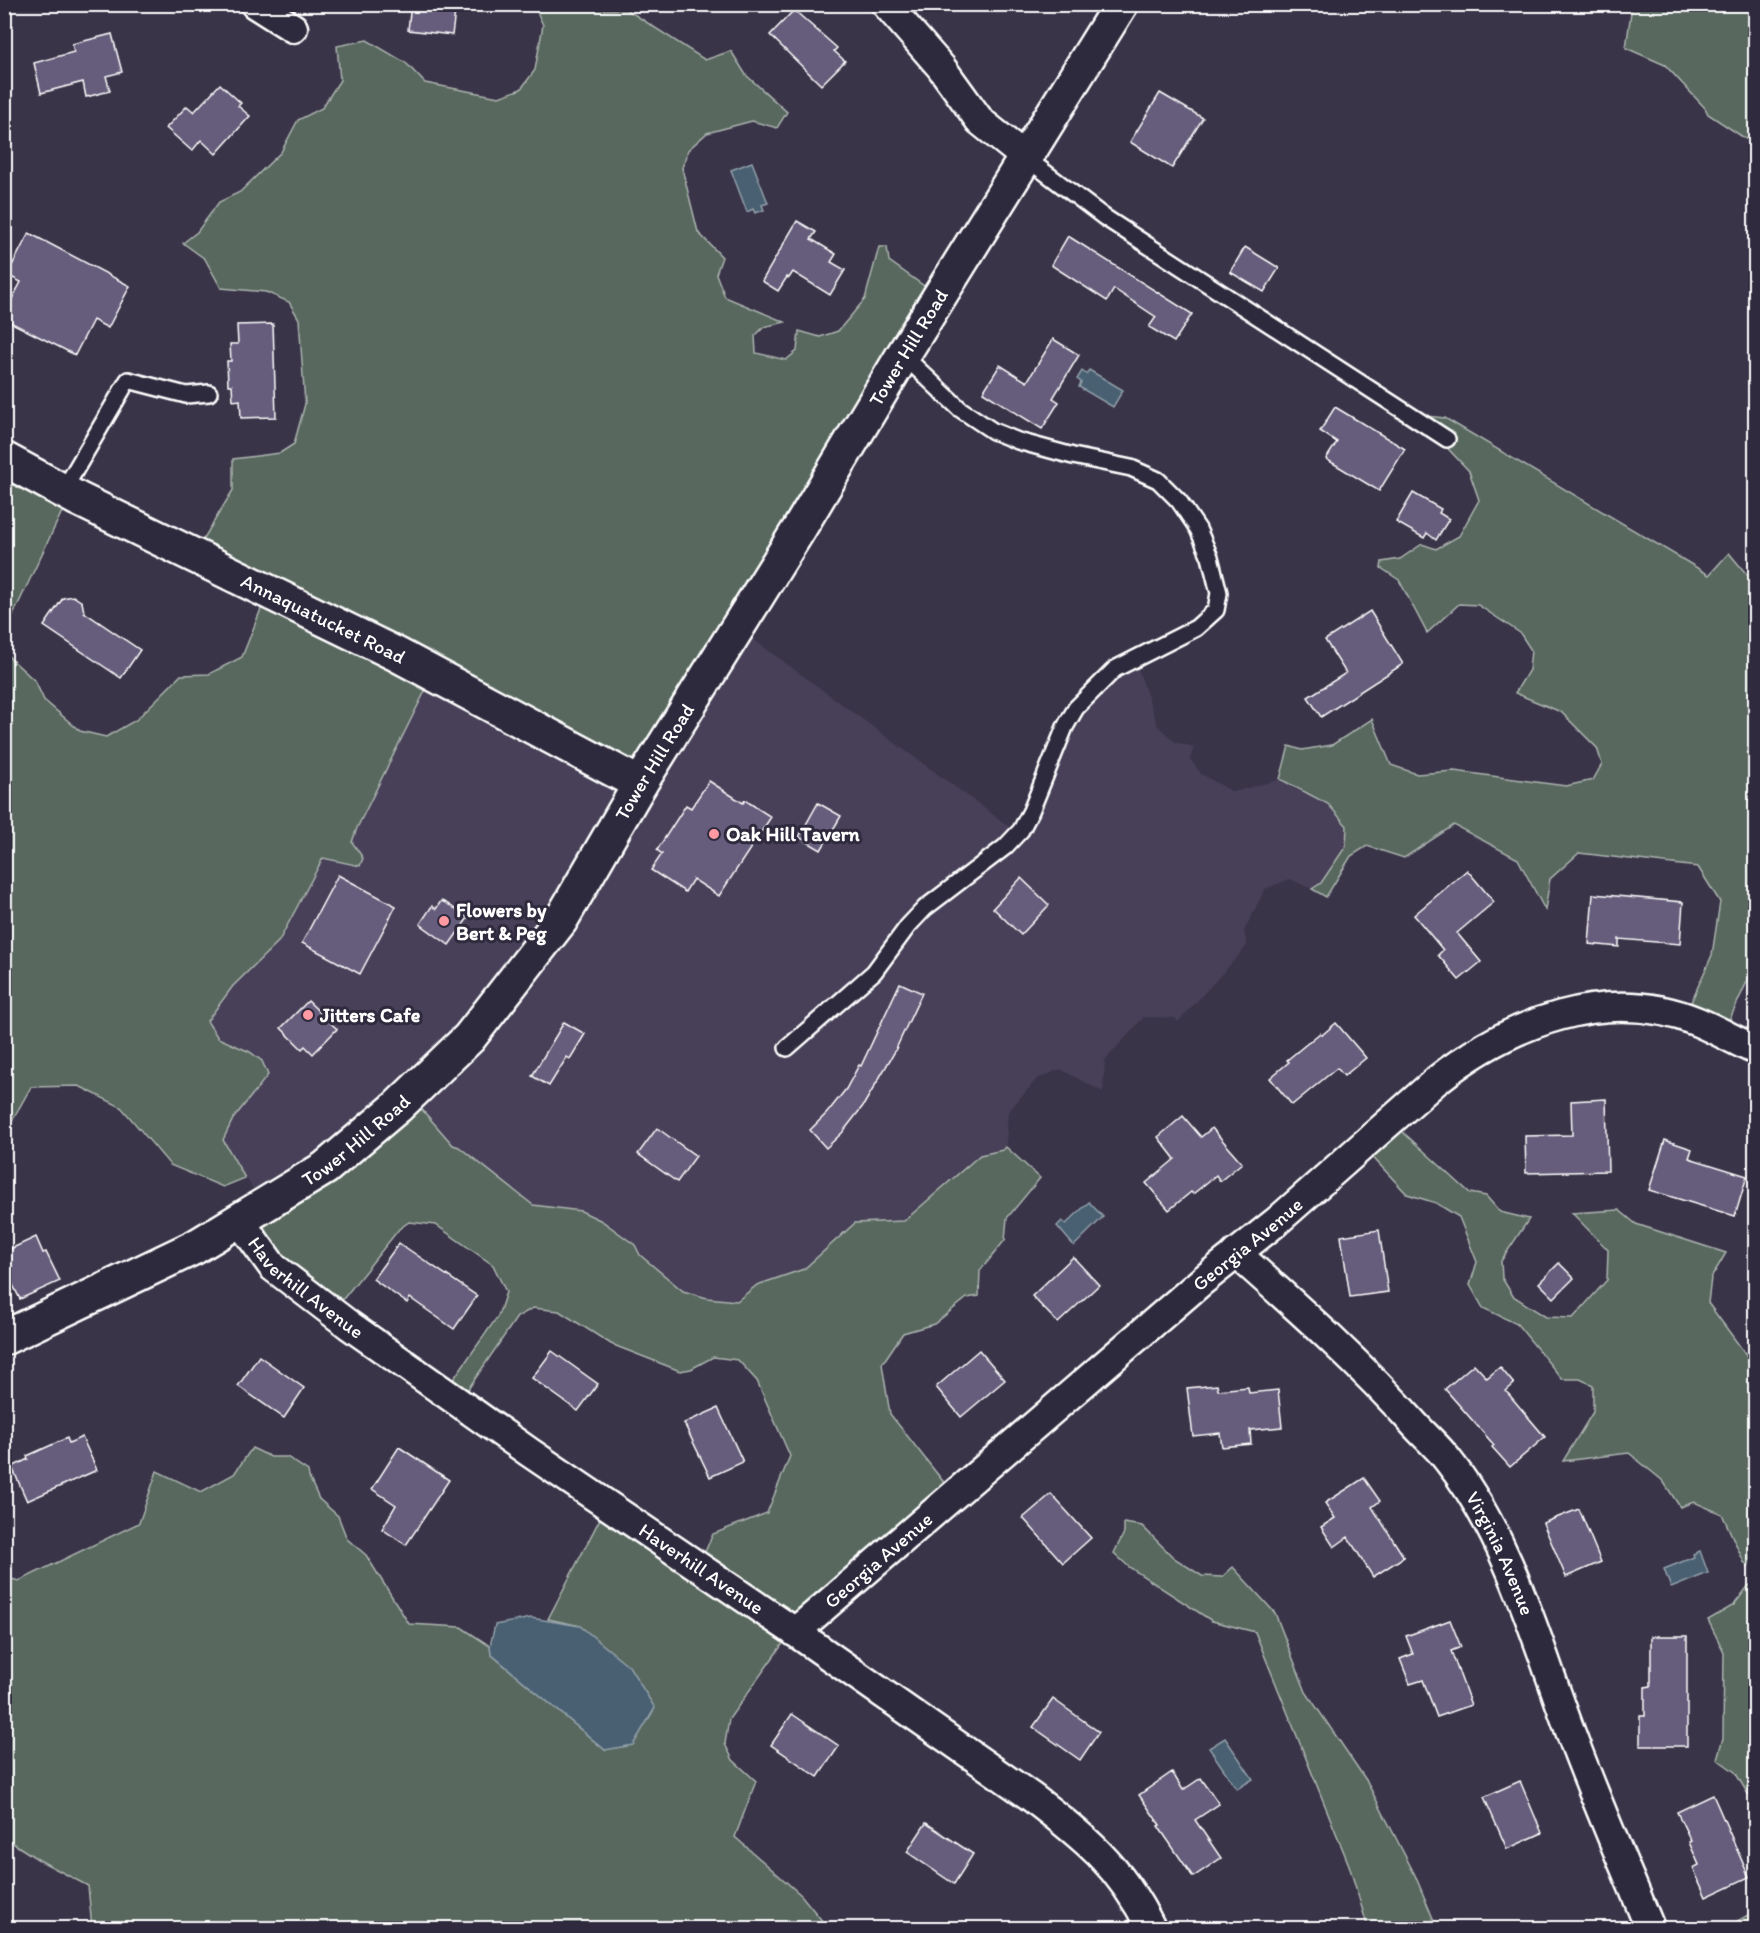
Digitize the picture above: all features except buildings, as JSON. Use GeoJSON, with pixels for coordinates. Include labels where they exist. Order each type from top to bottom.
{"type":"FeatureCollection","features":[{"type":"Feature","properties":{"kind":"main road","name":"Tower Hill Road"},"geometry":{"type":"LineString","coordinates":[[4,1338],[195,1247],[325,1168],[397,1107],[469,1038],[561,920],[640,784],[1121,4]]}},
{"type":"Feature","properties":{"kind":"main road","name":"Annaquatucket Road"},"geometry":{"type":"LineString","coordinates":[[4,459],[63,491],[396,654],[640,784]]}},
{"type":"Feature","properties":{"kind":"street"},"geometry":{"type":"LineString","coordinates":[[255,4],[293,28]]}},
{"type":"Feature","properties":{"kind":"street"},"geometry":{"type":"LineString","coordinates":[[886,4],[941,67],[980,121],[1026,158]]}},
{"type":"Feature","properties":{"kind":"street","name":"Georgia Avenue"},"geometry":{"type":"LineString","coordinates":[[795,1632],[1236,1253],[1276,1222],[1461,1060],[1523,1027],[1555,1016],[1578,1011],[1628,1007],[1664,1012],[1696,1021],[1755,1050]]}},
{"type":"Feature","properties":{"kind":"street","name":"Haverhill Avenue"},"geometry":{"type":"LineString","coordinates":[[239,1220],[273,1267],[349,1325],[539,1458],[795,1632],[1068,1825],[1094,1847],[1119,1875],[1151,1929]]}},
{"type":"Feature","properties":{"kind":"street","name":"Virginia Avenue"},"geometry":{"type":"LineString","coordinates":[[1236,1253],[1391,1396],[1447,1458],[1469,1491],[1489,1526],[1540,1643],[1573,1740],[1650,1929]]}},
{"type":"Feature","properties":{"kind":"lane"},"geometry":{"type":"LineString","coordinates":[[1026,158],[1104,217],[1447,439]]}},
{"type":"Feature","properties":{"kind":"lane"},"geometry":{"type":"LineString","coordinates":[[787,1048],[874,972],[925,908],[1005,847],[1021,830],[1065,727],[1076,708],[1115,669],[1196,628],[1216,610],[1219,593],[1210,557],[1198,529],[1179,501],[1158,480],[1131,468],[1062,453],[1018,441],[993,431],[960,409],[903,355]]}},
{"type":"Feature","properties":{"kind":"lane"},"geometry":{"type":"LineString","coordinates":[[63,491],[128,380],[186,395],[208,393]]}},
{"type":"Feature","properties":{"kind":"shaded area"},"geometry":{"type":"Polygon","coordinates":[[[750,637],[1014,830],[1056,748],[1100,684],[1136,663],[1158,726],[1175,742],[1194,747],[1190,759],[1201,774],[1233,792],[1282,779],[1328,804],[1347,826],[1346,846],[1321,883],[1312,889],[1290,879],[1265,889],[1244,931],[1247,946],[1178,1022],[1175,1018],[1144,1017],[1105,1060],[1103,1092],[1060,1069],[1037,1079],[1008,1112],[1006,1147],[1003,1150],[980,1155],[904,1221],[855,1223],[804,1269],[757,1285],[738,1301],[707,1298],[683,1291],[640,1255],[635,1245],[602,1221],[581,1211],[533,1205],[459,1147],[453,1145],[411,1097],[259,1199],[223,1140],[233,1119],[268,1075],[262,1061],[250,1052],[218,1038],[206,1022],[233,986],[279,941],[323,858],[360,866],[363,858],[352,842],[357,828],[432,676],[750,637]]]}},
{"type":"Feature","properties":{"kind":"green space"},"geometry":{"type":"Polygon","coordinates":[[[593,4],[605,10],[626,9],[705,60],[731,51],[746,75],[787,112],[777,128],[752,121],[707,133],[688,150],[682,168],[698,232],[722,257],[716,274],[725,297],[785,322],[764,327],[755,336],[756,353],[786,360],[797,351],[799,331],[820,337],[838,331],[865,299],[879,247],[887,247],[889,261],[941,298],[642,783],[432,677],[357,828],[352,842],[363,858],[360,866],[323,858],[279,941],[233,986],[207,1021],[218,1038],[250,1052],[262,1061],[268,1075],[233,1119],[223,1140],[245,1178],[223,1187],[170,1165],[121,1107],[79,1086],[31,1087],[8,1128],[9,1159],[5,1161],[4,647],[8,656],[35,681],[44,700],[80,731],[106,737],[136,720],[181,675],[209,674],[242,657],[263,604],[195,553],[233,490],[233,459],[280,453],[294,444],[305,404],[299,319],[289,302],[266,292],[221,288],[205,259],[183,243],[197,232],[219,202],[240,192],[281,152],[298,120],[322,108],[340,80],[337,46],[367,40],[406,63],[425,83],[499,97],[521,89],[535,70],[543,25],[534,5],[593,4]]]}},
{"type":"Feature","properties":{"kind":"green space"},"geometry":{"type":"Polygon","coordinates":[[[1632,5],[1755,5],[1755,145],[1708,114],[1665,65],[1626,48],[1632,5]]]}},
{"type":"Feature","properties":{"kind":"green space"},"geometry":{"type":"Polygon","coordinates":[[[1416,415],[1445,418],[1709,575],[1729,553],[1755,582],[1755,964],[1723,1034],[1684,1018],[1712,955],[1720,902],[1698,867],[1579,853],[1550,879],[1545,910],[1518,859],[1454,825],[1404,858],[1367,846],[1351,856],[1326,897],[1312,889],[1321,883],[1346,846],[1347,826],[1328,804],[1280,779],[1289,746],[1302,750],[1332,745],[1372,719],[1391,765],[1417,774],[1454,771],[1566,786],[1593,780],[1602,764],[1597,748],[1561,712],[1515,693],[1529,670],[1531,650],[1520,633],[1478,605],[1459,604],[1427,633],[1399,580],[1381,568],[1382,562],[1400,559],[1422,544],[1436,549],[1459,536],[1479,500],[1469,471],[1416,415]]]}},
{"type":"Feature","properties":{"kind":"green space"},"geometry":{"type":"Polygon","coordinates":[[[5,464],[67,501],[5,632],[5,464]]]}},
{"type":"Feature","properties":{"kind":"green space"},"geometry":{"type":"Polygon","coordinates":[[[411,1097],[453,1145],[459,1147],[533,1205],[581,1211],[602,1221],[635,1245],[640,1255],[683,1291],[707,1298],[737,1301],[757,1285],[804,1269],[855,1223],[904,1221],[980,1155],[1003,1150],[1006,1147],[1040,1178],[1007,1218],[1005,1240],[980,1271],[979,1296],[967,1298],[934,1324],[903,1333],[882,1364],[890,1414],[953,1494],[789,1635],[729,1719],[725,1744],[733,1760],[756,1781],[735,1837],[801,1895],[828,1928],[92,1928],[88,1886],[39,1860],[5,1838],[4,1577],[19,1581],[139,1523],[157,1471],[201,1492],[234,1474],[252,1448],[271,1457],[287,1457],[308,1471],[319,1499],[338,1516],[347,1539],[366,1555],[409,1624],[461,1627],[490,1646],[491,1654],[605,1750],[580,1626],[548,1619],[605,1509],[698,1567],[713,1534],[767,1513],[790,1456],[757,1381],[738,1360],[713,1357],[691,1369],[680,1371],[611,1344],[559,1311],[533,1308],[517,1317],[458,1404],[445,1391],[498,1316],[506,1292],[493,1265],[436,1225],[409,1222],[399,1229],[332,1313],[239,1226],[411,1097]]]}},
{"type":"Feature","properties":{"kind":"green space"},"geometry":{"type":"Polygon","coordinates":[[[1394,1124],[1470,1193],[1486,1196],[1500,1212],[1529,1219],[1501,1261],[1502,1278],[1513,1296],[1546,1317],[1573,1318],[1607,1280],[1608,1250],[1572,1213],[1619,1210],[1636,1224],[1726,1253],[1711,1278],[1708,1303],[1747,1356],[1755,1362],[1756,1537],[1748,1567],[1722,1514],[1694,1502],[1680,1507],[1663,1481],[1629,1453],[1563,1461],[1593,1412],[1593,1385],[1580,1379],[1562,1379],[1517,1324],[1483,1308],[1470,1285],[1477,1262],[1459,1217],[1436,1203],[1407,1194],[1365,1149],[1394,1124]]]}},
{"type":"Feature","properties":{"kind":"green space"},"geometry":{"type":"Polygon","coordinates":[[[1124,1523],[1142,1526],[1174,1558],[1202,1576],[1222,1577],[1233,1567],[1275,1613],[1306,1692],[1366,1780],[1415,1875],[1437,1928],[1368,1928],[1349,1865],[1255,1632],[1212,1621],[1129,1567],[1114,1553],[1124,1533],[1124,1523]]]}},
{"type":"Feature","properties":{"kind":"green space"},"geometry":{"type":"Polygon","coordinates":[[[1749,1585],[1756,1589],[1756,1792],[1749,1796],[1735,1772],[1717,1759],[1723,1738],[1724,1652],[1708,1620],[1734,1605],[1749,1585]]]}},
{"type":"Feature","properties":{"kind":"green space"},"geometry":{"type":"Polygon","coordinates":[[[1755,1911],[1755,1928],[1725,1928],[1755,1911]]]}},
{"type":"Feature","properties":{"kind":"water"},"geometry":{"type":"Polygon","coordinates":[[[752,162],[768,203],[762,205],[764,210],[755,213],[753,209],[747,212],[731,170],[752,162]]]}},
{"type":"Feature","properties":{"kind":"water"},"geometry":{"type":"Polygon","coordinates":[[[1089,370],[1123,390],[1113,407],[1079,387],[1081,382],[1077,379],[1082,371],[1086,374],[1089,370]]]}},
{"type":"Feature","properties":{"kind":"water"},"geometry":{"type":"Polygon","coordinates":[[[1089,1202],[1103,1217],[1074,1246],[1057,1226],[1062,1221],[1066,1224],[1089,1202]]]}},
{"type":"Feature","properties":{"kind":"water"},"geometry":{"type":"Polygon","coordinates":[[[1700,1551],[1708,1573],[1671,1588],[1664,1569],[1694,1557],[1693,1554],[1700,1551]]]}},
{"type":"Feature","properties":{"kind":"water"},"geometry":{"type":"Polygon","coordinates":[[[531,1618],[580,1626],[629,1666],[655,1708],[633,1745],[605,1750],[491,1654],[490,1646],[495,1625],[531,1618]]]}},
{"type":"Feature","properties":{"kind":"water"},"geometry":{"type":"Polygon","coordinates":[[[1225,1738],[1253,1779],[1237,1789],[1209,1748],[1225,1738]]]}},
{"type":"Feature","properties":{"kind":"place","name":"Oak Hill Tavern"},"geometry":{"type":"Point","coordinates":[714,834]}},
{"type":"Feature","properties":{"kind":"place","name":"Flowers by Bert & Peg"},"geometry":{"type":"Point","coordinates":[444,921]}},
{"type":"Feature","properties":{"kind":"place","name":"Jitters Cafe"},"geometry":{"type":"Point","coordinates":[308,1015]}}]}
